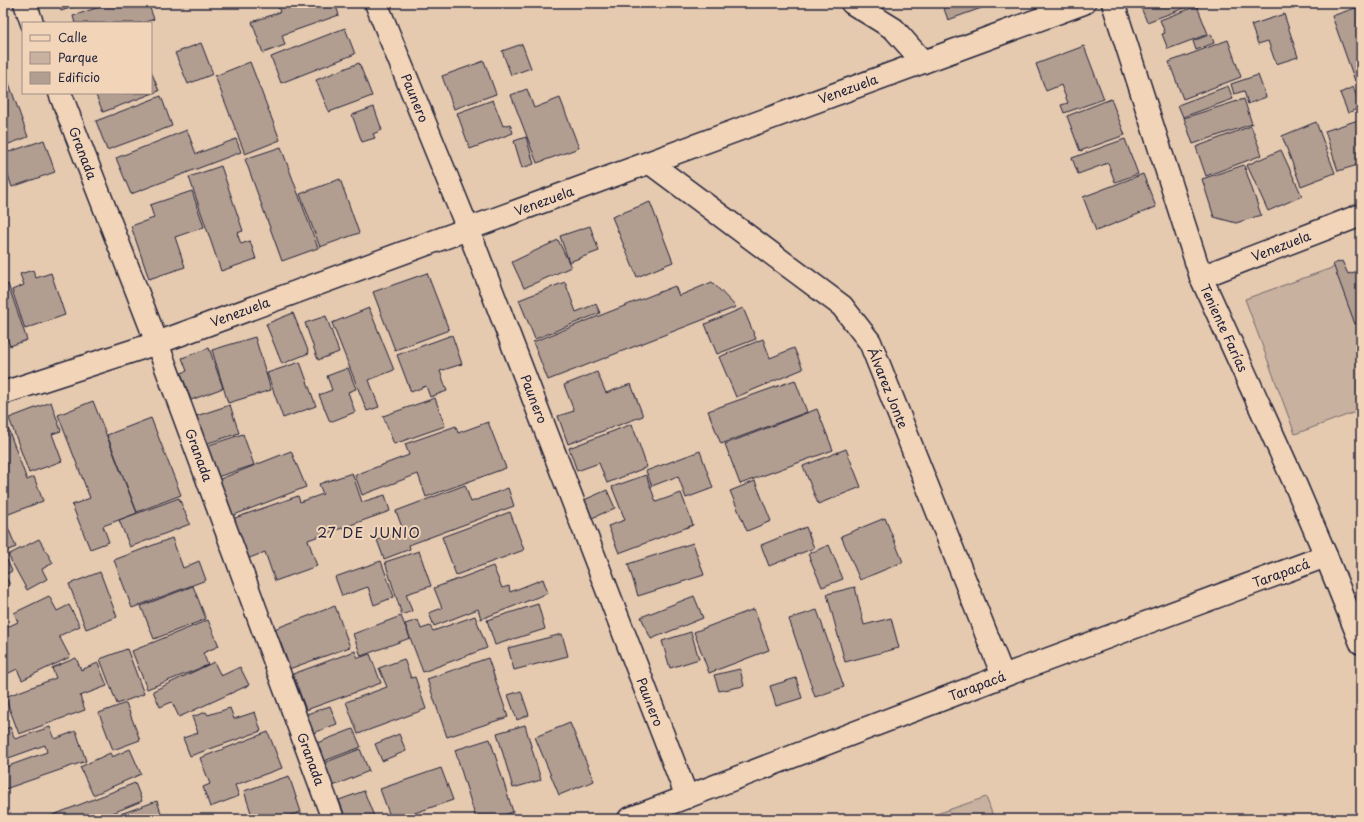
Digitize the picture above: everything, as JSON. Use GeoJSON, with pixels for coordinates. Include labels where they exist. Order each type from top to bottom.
{"type":"FeatureCollection","features":[{"type":"Feature","properties":{"kind":"street"},"geometry":{"type":"LineString","coordinates":[[25,3],[32,22]]}},
{"type":"Feature","properties":{"kind":"street","name":"Paunero"},"geometry":{"type":"LineString","coordinates":[[376,3],[468,229],[687,797]]}},
{"type":"Feature","properties":{"kind":"street"},"geometry":{"type":"LineString","coordinates":[[852,3],[894,28],[923,62]]}},
{"type":"Feature","properties":{"kind":"street","name":"Venezuela"},"geometry":{"type":"LineString","coordinates":[[3,393],[157,343],[1084,3]]}},
{"type":"Feature","properties":{"kind":"street","name":"Teniente Farías"},"geometry":{"type":"LineString","coordinates":[[1113,3],[1201,277],[1296,486],[1361,643]]}},
{"type":"Feature","properties":{"kind":"street","name":"Granada"},"geometry":{"type":"LineString","coordinates":[[60,94],[157,343],[333,819]]}},
{"type":"Feature","properties":{"kind":"street","name":"Álvarez Jonte"},"geometry":{"type":"LineString","coordinates":[[650,163],[842,306],[870,342],[1002,676]]}},
{"type":"Feature","properties":{"kind":"street","name":"Venezuela"},"geometry":{"type":"LineString","coordinates":[[1201,277],[1361,215]]}},
{"type":"Feature","properties":{"kind":"street","name":"Tarapacá"},"geometry":{"type":"LineString","coordinates":[[629,819],[1002,676],[1326,556]]}},
{"type":"Feature","properties":{"kind":"green space"},"geometry":{"type":"Polygon","coordinates":[[[1343,264],[1361,312],[1361,410],[1295,434],[1245,299],[1343,264]]]}},
{"type":"Feature","properties":{"kind":"green space"},"geometry":{"type":"Polygon","coordinates":[[[986,797],[994,819],[922,819],[986,797]]]}},
{"type":"Feature","properties":{"kind":"building"},"geometry":{"type":"Polygon","coordinates":[[[59,3],[85,3],[61,11],[59,3]]]}},
{"type":"Feature","properties":{"kind":"building"},"geometry":{"type":"Polygon","coordinates":[[[110,3],[148,3],[154,19],[146,22],[75,22],[73,16],[110,3]]]}},
{"type":"Feature","properties":{"kind":"building"},"geometry":{"type":"Polygon","coordinates":[[[291,3],[335,3],[339,15],[282,35],[285,45],[263,53],[252,22],[280,12],[278,7],[291,3]]]}},
{"type":"Feature","properties":{"kind":"building"},"geometry":{"type":"Polygon","coordinates":[[[942,3],[983,3],[984,7],[948,20],[942,3]]]}},
{"type":"Feature","properties":{"kind":"building"},"geometry":{"type":"Polygon","coordinates":[[[1139,3],[1198,3],[1147,22],[1139,3]]]}},
{"type":"Feature","properties":{"kind":"building"},"geometry":{"type":"Polygon","coordinates":[[[1197,6],[1208,34],[1168,49],[1162,34],[1165,33],[1160,20],[1197,6]]]}},
{"type":"Feature","properties":{"kind":"building"},"geometry":{"type":"Polygon","coordinates":[[[1361,6],[1361,79],[1355,81],[1332,16],[1361,6]]]}},
{"type":"Feature","properties":{"kind":"building"},"geometry":{"type":"Polygon","coordinates":[[[1284,14],[1298,57],[1276,64],[1268,41],[1258,44],[1251,25],[1284,14]]]}},
{"type":"Feature","properties":{"kind":"building"},"geometry":{"type":"Polygon","coordinates":[[[345,28],[355,54],[281,83],[271,57],[345,28]]]}},
{"type":"Feature","properties":{"kind":"building"},"geometry":{"type":"Polygon","coordinates":[[[1211,34],[1214,43],[1196,50],[1193,41],[1211,34]]]}},
{"type":"Feature","properties":{"kind":"building"},"geometry":{"type":"Polygon","coordinates":[[[1228,40],[1241,77],[1183,99],[1169,62],[1228,40]]]}},
{"type":"Feature","properties":{"kind":"building"},"geometry":{"type":"Polygon","coordinates":[[[201,43],[213,74],[188,84],[175,53],[201,43]]]}},
{"type":"Feature","properties":{"kind":"building"},"geometry":{"type":"Polygon","coordinates":[[[522,44],[531,68],[511,75],[502,51],[522,44]]]}},
{"type":"Feature","properties":{"kind":"building"},"geometry":{"type":"Polygon","coordinates":[[[1084,46],[1104,99],[1064,113],[1061,105],[1068,103],[1061,85],[1046,91],[1036,64],[1084,46]]]}},
{"type":"Feature","properties":{"kind":"building"},"geometry":{"type":"Polygon","coordinates":[[[484,61],[496,94],[454,109],[442,76],[484,61]]]}},
{"type":"Feature","properties":{"kind":"building"},"geometry":{"type":"Polygon","coordinates":[[[250,62],[280,140],[245,154],[215,76],[250,62]]]}},
{"type":"Feature","properties":{"kind":"building"},"geometry":{"type":"Polygon","coordinates":[[[359,63],[372,96],[329,112],[316,80],[359,63]]]}},
{"type":"Feature","properties":{"kind":"building"},"geometry":{"type":"Polygon","coordinates":[[[152,74],[159,91],[152,94],[152,74]]]}},
{"type":"Feature","properties":{"kind":"building"},"geometry":{"type":"Polygon","coordinates":[[[6,75],[28,137],[3,146],[3,76],[6,75]]]}},
{"type":"Feature","properties":{"kind":"building"},"geometry":{"type":"Polygon","coordinates":[[[1258,75],[1266,97],[1248,104],[1244,91],[1234,94],[1231,84],[1258,75]]]}},
{"type":"Feature","properties":{"kind":"building"},"geometry":{"type":"Polygon","coordinates":[[[1228,86],[1233,99],[1183,117],[1178,105],[1228,86]]]}},
{"type":"Feature","properties":{"kind":"building"},"geometry":{"type":"Polygon","coordinates":[[[1353,87],[1361,107],[1348,113],[1340,93],[1353,87]]]}},
{"type":"Feature","properties":{"kind":"building"},"geometry":{"type":"Polygon","coordinates":[[[527,89],[534,108],[560,98],[579,148],[537,163],[511,95],[527,89]]]}},
{"type":"Feature","properties":{"kind":"building"},"geometry":{"type":"Polygon","coordinates":[[[95,94],[151,94],[103,112],[95,94]]]}},
{"type":"Feature","properties":{"kind":"building"},"geometry":{"type":"Polygon","coordinates":[[[161,96],[172,126],[107,150],[96,121],[161,96]]]}},
{"type":"Feature","properties":{"kind":"building"},"geometry":{"type":"Polygon","coordinates":[[[1111,99],[1125,135],[1080,151],[1067,116],[1111,99]]]}},
{"type":"Feature","properties":{"kind":"building"},"geometry":{"type":"Polygon","coordinates":[[[1244,99],[1252,124],[1193,144],[1184,118],[1244,99]]]}},
{"type":"Feature","properties":{"kind":"building"},"geometry":{"type":"Polygon","coordinates":[[[493,100],[503,126],[510,124],[513,133],[470,149],[457,113],[493,100]]]}},
{"type":"Feature","properties":{"kind":"building"},"geometry":{"type":"Polygon","coordinates":[[[374,107],[382,130],[373,134],[375,138],[362,142],[352,115],[374,107]]]}},
{"type":"Feature","properties":{"kind":"building"},"geometry":{"type":"Polygon","coordinates":[[[1361,119],[1361,164],[1338,171],[1325,131],[1361,119]]]}},
{"type":"Feature","properties":{"kind":"building"},"geometry":{"type":"Polygon","coordinates":[[[1316,122],[1335,173],[1301,186],[1282,136],[1316,122]]]}},
{"type":"Feature","properties":{"kind":"building"},"geometry":{"type":"Polygon","coordinates":[[[1251,126],[1262,155],[1206,176],[1196,147],[1251,126]]]}},
{"type":"Feature","properties":{"kind":"building"},"geometry":{"type":"Polygon","coordinates":[[[187,130],[196,154],[236,139],[241,152],[131,194],[116,158],[187,130]]]}},
{"type":"Feature","properties":{"kind":"building"},"geometry":{"type":"Polygon","coordinates":[[[526,137],[534,164],[522,168],[514,141],[526,137]]]}},
{"type":"Feature","properties":{"kind":"building"},"geometry":{"type":"Polygon","coordinates":[[[1125,139],[1138,174],[1115,182],[1108,163],[1078,174],[1072,158],[1125,139]]]}},
{"type":"Feature","properties":{"kind":"building"},"geometry":{"type":"Polygon","coordinates":[[[44,140],[55,172],[12,187],[3,161],[3,154],[44,140]]]}},
{"type":"Feature","properties":{"kind":"building"},"geometry":{"type":"Polygon","coordinates":[[[281,147],[318,248],[282,261],[245,159],[281,147]]]}},
{"type":"Feature","properties":{"kind":"building"},"geometry":{"type":"Polygon","coordinates":[[[1281,150],[1302,196],[1268,211],[1247,165],[1281,150]]]}},
{"type":"Feature","properties":{"kind":"building"},"geometry":{"type":"Polygon","coordinates":[[[1244,165],[1261,215],[1236,223],[1214,217],[1202,179],[1244,165]]]}},
{"type":"Feature","properties":{"kind":"building"},"geometry":{"type":"Polygon","coordinates":[[[221,166],[243,231],[237,233],[241,244],[250,241],[256,259],[221,271],[189,177],[221,166]]]}},
{"type":"Feature","properties":{"kind":"building"},"geometry":{"type":"Polygon","coordinates":[[[1143,174],[1156,207],[1096,231],[1083,197],[1143,174]]]}},
{"type":"Feature","properties":{"kind":"building"},"geometry":{"type":"Polygon","coordinates":[[[340,179],[359,233],[320,247],[300,194],[340,179]]]}},
{"type":"Feature","properties":{"kind":"building"},"geometry":{"type":"Polygon","coordinates":[[[192,191],[204,227],[175,237],[185,267],[149,279],[131,226],[154,218],[150,205],[192,191]]]}},
{"type":"Feature","properties":{"kind":"building"},"geometry":{"type":"Polygon","coordinates":[[[650,202],[673,262],[637,277],[612,217],[650,202]]]}},
{"type":"Feature","properties":{"kind":"building"},"geometry":{"type":"Polygon","coordinates":[[[590,226],[599,251],[569,262],[560,236],[590,226]]]}},
{"type":"Feature","properties":{"kind":"building"},"geometry":{"type":"Polygon","coordinates":[[[558,240],[571,267],[524,288],[512,262],[558,240]]]}},
{"type":"Feature","properties":{"kind":"building"},"geometry":{"type":"Polygon","coordinates":[[[1342,261],[1348,274],[1361,270],[1361,322],[1355,324],[1333,264],[1342,261]]]}},
{"type":"Feature","properties":{"kind":"building"},"geometry":{"type":"Polygon","coordinates":[[[33,270],[36,278],[51,273],[65,315],[25,329],[12,290],[24,285],[20,274],[33,270]]]}},
{"type":"Feature","properties":{"kind":"building"},"geometry":{"type":"Polygon","coordinates":[[[427,273],[449,330],[395,350],[373,292],[427,273]]]}},
{"type":"Feature","properties":{"kind":"building"},"geometry":{"type":"Polygon","coordinates":[[[565,282],[576,312],[596,304],[600,313],[535,339],[519,300],[565,282]]]}},
{"type":"Feature","properties":{"kind":"building"},"geometry":{"type":"Polygon","coordinates":[[[712,282],[736,307],[548,380],[533,342],[675,286],[679,296],[712,282]]]}},
{"type":"Feature","properties":{"kind":"building"},"geometry":{"type":"Polygon","coordinates":[[[8,284],[27,340],[10,346],[3,327],[3,286],[8,284]]]}},
{"type":"Feature","properties":{"kind":"building"},"geometry":{"type":"Polygon","coordinates":[[[369,308],[394,370],[369,380],[379,407],[367,411],[332,323],[369,308]]]}},
{"type":"Feature","properties":{"kind":"building"},"geometry":{"type":"Polygon","coordinates":[[[743,308],[756,339],[717,354],[705,324],[743,308]]]}},
{"type":"Feature","properties":{"kind":"building"},"geometry":{"type":"Polygon","coordinates":[[[293,313],[309,353],[282,364],[266,324],[293,313]]]}},
{"type":"Feature","properties":{"kind":"building"},"geometry":{"type":"Polygon","coordinates":[[[326,316],[339,352],[318,360],[305,323],[326,316]]]}},
{"type":"Feature","properties":{"kind":"building"},"geometry":{"type":"Polygon","coordinates":[[[452,335],[462,364],[440,371],[447,391],[430,397],[426,386],[411,392],[397,355],[452,335]]]}},
{"type":"Feature","properties":{"kind":"building"},"geometry":{"type":"Polygon","coordinates":[[[255,337],[271,390],[228,403],[212,350],[255,337]]]}},
{"type":"Feature","properties":{"kind":"building"},"geometry":{"type":"Polygon","coordinates":[[[763,339],[770,358],[794,348],[803,369],[736,397],[719,357],[763,339]]]}},
{"type":"Feature","properties":{"kind":"building"},"geometry":{"type":"Polygon","coordinates":[[[209,348],[223,388],[191,400],[181,373],[187,371],[182,358],[209,348]]]}},
{"type":"Feature","properties":{"kind":"building"},"geometry":{"type":"Polygon","coordinates":[[[300,362],[316,406],[283,418],[267,373],[300,362]]]}},
{"type":"Feature","properties":{"kind":"building"},"geometry":{"type":"Polygon","coordinates":[[[348,368],[356,389],[348,392],[355,412],[330,422],[319,395],[332,390],[327,376],[348,368]]]}},
{"type":"Feature","properties":{"kind":"building"},"geometry":{"type":"Polygon","coordinates":[[[597,372],[606,393],[631,384],[643,416],[568,444],[558,416],[574,411],[564,385],[597,372]]]}},
{"type":"Feature","properties":{"kind":"building"},"geometry":{"type":"Polygon","coordinates":[[[795,380],[807,412],[721,444],[708,411],[795,380]]]}},
{"type":"Feature","properties":{"kind":"building"},"geometry":{"type":"Polygon","coordinates":[[[435,398],[445,426],[394,444],[383,416],[435,398]]]}},
{"type":"Feature","properties":{"kind":"building"},"geometry":{"type":"Polygon","coordinates":[[[93,401],[137,513],[103,526],[109,542],[90,549],[72,505],[90,498],[58,415],[93,401]]]}},
{"type":"Feature","properties":{"kind":"building"},"geometry":{"type":"Polygon","coordinates":[[[51,402],[61,431],[52,434],[62,461],[29,473],[9,418],[51,402]]]}},
{"type":"Feature","properties":{"kind":"building"},"geometry":{"type":"Polygon","coordinates":[[[230,405],[239,433],[202,445],[193,417],[230,405]]]}},
{"type":"Feature","properties":{"kind":"building"},"geometry":{"type":"Polygon","coordinates":[[[817,409],[833,450],[740,484],[725,444],[817,409]]]}},
{"type":"Feature","properties":{"kind":"building"},"geometry":{"type":"Polygon","coordinates":[[[151,418],[181,495],[137,512],[107,435],[151,418]]]}},
{"type":"Feature","properties":{"kind":"building"},"geometry":{"type":"Polygon","coordinates":[[[5,420],[27,480],[34,477],[43,501],[6,515],[3,509],[3,421],[5,420]]]}},
{"type":"Feature","properties":{"kind":"building"},"geometry":{"type":"Polygon","coordinates":[[[488,422],[506,468],[426,497],[418,474],[362,495],[355,475],[409,455],[405,444],[456,426],[458,433],[488,422]]]}},
{"type":"Feature","properties":{"kind":"building"},"geometry":{"type":"Polygon","coordinates":[[[632,424],[647,467],[607,483],[599,463],[577,471],[569,448],[632,424]]]}},
{"type":"Feature","properties":{"kind":"building"},"geometry":{"type":"Polygon","coordinates":[[[243,434],[254,465],[214,478],[203,447],[243,434]]]}},
{"type":"Feature","properties":{"kind":"building"},"geometry":{"type":"Polygon","coordinates":[[[846,449],[861,487],[818,504],[803,466],[846,449]]]}},
{"type":"Feature","properties":{"kind":"building"},"geometry":{"type":"Polygon","coordinates":[[[291,451],[306,487],[229,517],[215,481],[291,451]]]}},
{"type":"Feature","properties":{"kind":"building"},"geometry":{"type":"Polygon","coordinates":[[[700,451],[713,488],[686,498],[678,476],[652,486],[646,471],[700,451]]]}},
{"type":"Feature","properties":{"kind":"building"},"geometry":{"type":"Polygon","coordinates":[[[352,473],[362,502],[385,495],[390,511],[308,540],[317,566],[275,581],[265,552],[247,559],[232,519],[298,496],[300,502],[323,494],[319,484],[352,473]]]}},
{"type":"Feature","properties":{"kind":"building"},"geometry":{"type":"Polygon","coordinates":[[[646,475],[656,502],[681,493],[693,525],[619,553],[608,526],[625,520],[612,487],[646,475]]]}},
{"type":"Feature","properties":{"kind":"building"},"geometry":{"type":"Polygon","coordinates":[[[755,481],[771,521],[747,531],[730,491],[755,481]]]}},
{"type":"Feature","properties":{"kind":"building"},"geometry":{"type":"Polygon","coordinates":[[[465,485],[471,502],[508,488],[514,506],[409,545],[410,549],[384,559],[377,540],[403,530],[396,511],[465,485]]]}},
{"type":"Feature","properties":{"kind":"building"},"geometry":{"type":"Polygon","coordinates":[[[607,490],[615,508],[592,518],[584,500],[607,490]]]}},
{"type":"Feature","properties":{"kind":"building"},"geometry":{"type":"Polygon","coordinates":[[[179,498],[190,524],[130,547],[119,520],[179,498]]]}},
{"type":"Feature","properties":{"kind":"building"},"geometry":{"type":"Polygon","coordinates":[[[510,512],[524,550],[456,575],[442,537],[510,512]]]}},
{"type":"Feature","properties":{"kind":"building"},"geometry":{"type":"Polygon","coordinates":[[[3,518],[16,547],[3,552],[3,518]]]}},
{"type":"Feature","properties":{"kind":"building"},"geometry":{"type":"Polygon","coordinates":[[[885,518],[903,562],[860,580],[841,536],[885,518]]]}},
{"type":"Feature","properties":{"kind":"building"},"geometry":{"type":"Polygon","coordinates":[[[806,527],[814,548],[769,566],[761,545],[806,527]]]}},
{"type":"Feature","properties":{"kind":"building"},"geometry":{"type":"Polygon","coordinates":[[[172,538],[183,568],[199,561],[206,580],[132,608],[114,560],[172,538]]]}},
{"type":"Feature","properties":{"kind":"building"},"geometry":{"type":"Polygon","coordinates":[[[39,539],[53,563],[42,569],[47,579],[27,590],[8,555],[39,539]]]}},
{"type":"Feature","properties":{"kind":"building"},"geometry":{"type":"Polygon","coordinates":[[[693,543],[704,575],[638,596],[628,564],[693,543]]]}},
{"type":"Feature","properties":{"kind":"building"},"geometry":{"type":"Polygon","coordinates":[[[829,545],[843,579],[822,587],[808,554],[829,545]]]}},
{"type":"Feature","properties":{"kind":"building"},"geometry":{"type":"Polygon","coordinates":[[[419,551],[431,586],[406,594],[412,611],[402,615],[385,562],[419,551]]]}},
{"type":"Feature","properties":{"kind":"building"},"geometry":{"type":"Polygon","coordinates":[[[7,560],[12,571],[5,575],[10,585],[3,588],[3,561],[7,560]]]}},
{"type":"Feature","properties":{"kind":"building"},"geometry":{"type":"Polygon","coordinates":[[[381,561],[394,597],[374,605],[368,587],[342,596],[335,577],[381,561]]]}},
{"type":"Feature","properties":{"kind":"building"},"geometry":{"type":"Polygon","coordinates":[[[493,566],[502,588],[509,586],[510,592],[543,579],[548,593],[481,619],[478,609],[434,626],[429,613],[442,608],[434,588],[493,566]]]}},
{"type":"Feature","properties":{"kind":"building"},"geometry":{"type":"Polygon","coordinates":[[[100,572],[117,617],[86,629],[69,584],[100,572]]]}},
{"type":"Feature","properties":{"kind":"building"},"geometry":{"type":"Polygon","coordinates":[[[193,586],[206,619],[154,639],[141,606],[193,586]]]}},
{"type":"Feature","properties":{"kind":"building"},"geometry":{"type":"Polygon","coordinates":[[[855,587],[864,625],[891,618],[899,648],[845,662],[827,594],[855,587]]]}},
{"type":"Feature","properties":{"kind":"building"},"geometry":{"type":"Polygon","coordinates":[[[49,596],[57,611],[69,605],[80,626],[59,636],[70,657],[22,680],[17,669],[3,676],[3,629],[18,622],[14,613],[49,596]]]}},
{"type":"Feature","properties":{"kind":"building"},"geometry":{"type":"Polygon","coordinates":[[[694,596],[703,618],[651,639],[641,617],[694,596]]]}},
{"type":"Feature","properties":{"kind":"building"},"geometry":{"type":"Polygon","coordinates":[[[538,604],[545,629],[495,645],[487,620],[538,604]]]}},
{"type":"Feature","properties":{"kind":"building"},"geometry":{"type":"Polygon","coordinates":[[[335,606],[350,647],[289,669],[274,629],[335,606]]]}},
{"type":"Feature","properties":{"kind":"building"},"geometry":{"type":"Polygon","coordinates":[[[754,609],[769,650],[709,673],[694,632],[754,609]]]}},
{"type":"Feature","properties":{"kind":"building"},"geometry":{"type":"Polygon","coordinates":[[[817,610],[844,687],[815,697],[789,619],[817,610]]]}},
{"type":"Feature","properties":{"kind":"building"},"geometry":{"type":"Polygon","coordinates":[[[401,616],[410,638],[361,656],[353,634],[401,616]]]}},
{"type":"Feature","properties":{"kind":"building"},"geometry":{"type":"Polygon","coordinates":[[[475,616],[487,648],[423,672],[405,624],[418,620],[421,629],[430,626],[433,631],[475,616]]]}},
{"type":"Feature","properties":{"kind":"building"},"geometry":{"type":"Polygon","coordinates":[[[208,620],[219,646],[203,653],[208,665],[147,689],[132,651],[208,620]]]}},
{"type":"Feature","properties":{"kind":"building"},"geometry":{"type":"Polygon","coordinates":[[[691,632],[699,659],[670,668],[662,641],[691,632]]]}},
{"type":"Feature","properties":{"kind":"building"},"geometry":{"type":"Polygon","coordinates":[[[562,634],[568,656],[514,670],[508,648],[562,634]]]}},
{"type":"Feature","properties":{"kind":"building"},"geometry":{"type":"Polygon","coordinates":[[[127,649],[144,694],[117,704],[100,659],[127,649]]]}},
{"type":"Feature","properties":{"kind":"building"},"geometry":{"type":"Polygon","coordinates":[[[355,651],[358,658],[370,654],[381,683],[306,710],[293,674],[355,651]]]}},
{"type":"Feature","properties":{"kind":"building"},"geometry":{"type":"Polygon","coordinates":[[[76,658],[81,670],[98,663],[107,686],[80,696],[85,710],[19,734],[5,697],[56,678],[52,668],[76,658]]]}},
{"type":"Feature","properties":{"kind":"building"},"geometry":{"type":"Polygon","coordinates":[[[488,658],[508,717],[447,737],[427,679],[488,658]]]}},
{"type":"Feature","properties":{"kind":"building"},"geometry":{"type":"Polygon","coordinates":[[[404,659],[411,678],[415,677],[426,709],[358,734],[346,702],[387,687],[379,668],[404,659]]]}},
{"type":"Feature","properties":{"kind":"building"},"geometry":{"type":"Polygon","coordinates":[[[214,662],[221,676],[240,667],[249,685],[179,717],[172,702],[160,707],[153,691],[214,662]]]}},
{"type":"Feature","properties":{"kind":"building"},"geometry":{"type":"Polygon","coordinates":[[[740,669],[744,686],[719,691],[714,675],[740,669]]]}},
{"type":"Feature","properties":{"kind":"building"},"geometry":{"type":"Polygon","coordinates":[[[796,678],[802,698],[776,706],[770,686],[796,678]]]}},
{"type":"Feature","properties":{"kind":"building"},"geometry":{"type":"Polygon","coordinates":[[[521,691],[529,715],[517,720],[508,695],[521,691]]]}},
{"type":"Feature","properties":{"kind":"building"},"geometry":{"type":"Polygon","coordinates":[[[126,703],[140,740],[113,750],[99,713],[126,703]]]}},
{"type":"Feature","properties":{"kind":"building"},"geometry":{"type":"Polygon","coordinates":[[[330,706],[337,724],[311,734],[304,715],[330,706]]]}},
{"type":"Feature","properties":{"kind":"building"},"geometry":{"type":"Polygon","coordinates":[[[230,708],[234,719],[255,712],[261,731],[190,756],[183,738],[198,733],[192,717],[206,712],[208,715],[230,708]]]}},
{"type":"Feature","properties":{"kind":"building"},"geometry":{"type":"Polygon","coordinates":[[[570,723],[594,781],[559,795],[535,737],[570,723]]]}},
{"type":"Feature","properties":{"kind":"building"},"geometry":{"type":"Polygon","coordinates":[[[525,725],[541,780],[513,788],[497,733],[525,725]]]}},
{"type":"Feature","properties":{"kind":"building"},"geometry":{"type":"Polygon","coordinates":[[[10,727],[15,739],[50,727],[55,739],[76,731],[86,761],[5,789],[3,784],[3,768],[47,752],[45,745],[3,760],[3,730],[10,727]]]}},
{"type":"Feature","properties":{"kind":"building"},"geometry":{"type":"Polygon","coordinates":[[[353,729],[361,747],[324,761],[317,743],[353,729]]]}},
{"type":"Feature","properties":{"kind":"building"},"geometry":{"type":"Polygon","coordinates":[[[268,732],[282,768],[235,785],[239,796],[210,807],[203,787],[210,784],[200,758],[268,732]]]}},
{"type":"Feature","properties":{"kind":"building"},"geometry":{"type":"Polygon","coordinates":[[[399,734],[406,751],[382,761],[375,744],[399,734]]]}},
{"type":"Feature","properties":{"kind":"building"},"geometry":{"type":"Polygon","coordinates":[[[490,739],[513,812],[490,819],[476,819],[455,750],[490,739]]]}},
{"type":"Feature","properties":{"kind":"building"},"geometry":{"type":"Polygon","coordinates":[[[130,749],[141,774],[93,795],[80,767],[110,753],[112,757],[130,749]]]}},
{"type":"Feature","properties":{"kind":"building"},"geometry":{"type":"Polygon","coordinates":[[[360,749],[369,771],[333,786],[324,763],[360,749]]]}},
{"type":"Feature","properties":{"kind":"building"},"geometry":{"type":"Polygon","coordinates":[[[441,768],[453,800],[397,819],[391,819],[380,789],[441,768]]]}},
{"type":"Feature","properties":{"kind":"building"},"geometry":{"type":"Polygon","coordinates":[[[289,776],[301,812],[278,819],[253,819],[244,791],[289,776]]]}},
{"type":"Feature","properties":{"kind":"building"},"geometry":{"type":"Polygon","coordinates":[[[135,783],[142,801],[98,819],[43,819],[135,783]]]}},
{"type":"Feature","properties":{"kind":"building"},"geometry":{"type":"Polygon","coordinates":[[[364,791],[375,819],[346,819],[339,800],[364,791]]]}},
{"type":"Feature","properties":{"kind":"building"},"geometry":{"type":"Polygon","coordinates":[[[157,801],[163,819],[109,819],[109,818],[157,801]]]}},
{"type":"Feature","properties":{"kind":"district","name":"27 DE JUNIO"},"geometry":{"type":"Point","coordinates":[369,533]}}]}
